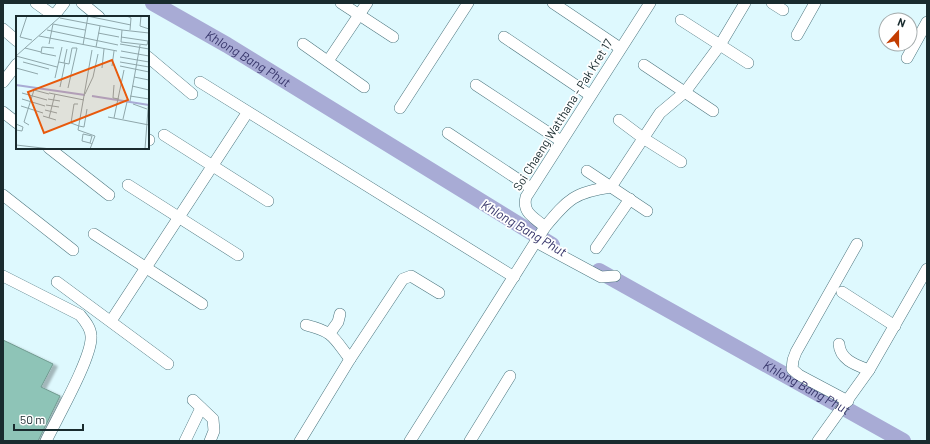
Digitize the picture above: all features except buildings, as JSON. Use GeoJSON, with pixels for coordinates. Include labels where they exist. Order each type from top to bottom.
{"type":"FeatureCollection","features":[{"type":"Feature","properties":{"kind":"street"},"geometry":{"type":"LineString","coordinates":[[36,3],[53,16],[64,3]]}},
{"type":"Feature","properties":{"kind":"street"},"geometry":{"type":"LineString","coordinates":[[82,3],[98,16]]}},
{"type":"Feature","properties":{"kind":"street"},"geometry":{"type":"LineString","coordinates":[[341,3],[393,37]]}},
{"type":"Feature","properties":{"kind":"street"},"geometry":{"type":"LineString","coordinates":[[328,61],[367,3]]}},
{"type":"Feature","properties":{"kind":"street"},"geometry":{"type":"LineString","coordinates":[[400,108],[468,3]]}},
{"type":"Feature","properties":{"kind":"street"},"geometry":{"type":"LineString","coordinates":[[553,3],[620,48]]}},
{"type":"Feature","properties":{"kind":"street"},"geometry":{"type":"LineString","coordinates":[[611,187],[660,113],[685,92],[720,45],[745,3]]}},
{"type":"Feature","properties":{"kind":"street"},"geometry":{"type":"LineString","coordinates":[[772,3],[783,10]]}},
{"type":"Feature","properties":{"kind":"street"},"geometry":{"type":"LineString","coordinates":[[797,35],[815,3]]}},
{"type":"Feature","properties":{"kind":"street","name":"Soi Chaeng Watthana - Pak Kret 17"},"geometry":{"type":"LineString","coordinates":[[540,236],[524,205],[526,197],[648,4]]}},
{"type":"Feature","properties":{"kind":"street"},"geometry":{"type":"LineString","coordinates":[[681,20],[748,63]]}},
{"type":"Feature","properties":{"kind":"street"},"geometry":{"type":"LineString","coordinates":[[907,58],[927,22]]}},
{"type":"Feature","properties":{"kind":"street"},"geometry":{"type":"LineString","coordinates":[[3,29],[16,40]]}},
{"type":"Feature","properties":{"kind":"street"},"geometry":{"type":"LineString","coordinates":[[504,37],[590,95]]}},
{"type":"Feature","properties":{"kind":"street"},"geometry":{"type":"LineString","coordinates":[[303,44],[364,87]]}},
{"type":"Feature","properties":{"kind":"street"},"geometry":{"type":"LineString","coordinates":[[149,59],[192,94]]}},
{"type":"Feature","properties":{"kind":"street"},"geometry":{"type":"LineString","coordinates":[[3,82],[16,65]]}},
{"type":"Feature","properties":{"kind":"street"},"geometry":{"type":"LineString","coordinates":[[644,65],[713,111]]}},
{"type":"Feature","properties":{"kind":"street"},"geometry":{"type":"LineString","coordinates":[[200,82],[514,277]]}},
{"type":"Feature","properties":{"kind":"street"},"geometry":{"type":"LineString","coordinates":[[476,85],[561,141]]}},
{"type":"Feature","properties":{"kind":"street"},"geometry":{"type":"LineString","coordinates":[[3,112],[16,122]]}},
{"type":"Feature","properties":{"kind":"street"},"geometry":{"type":"LineString","coordinates":[[111,321],[248,113]]}},
{"type":"Feature","properties":{"kind":"street"},"geometry":{"type":"LineString","coordinates":[[618,120],[681,162]]}},
{"type":"Feature","properties":{"kind":"street"},"geometry":{"type":"LineString","coordinates":[[448,133],[531,188]]}},
{"type":"Feature","properties":{"kind":"street"},"geometry":{"type":"LineString","coordinates":[[164,135],[268,201]]}},
{"type":"Feature","properties":{"kind":"street"},"geometry":{"type":"LineString","coordinates":[[50,149],[110,195]]}},
{"type":"Feature","properties":{"kind":"street"},"geometry":{"type":"LineString","coordinates":[[587,171],[647,211]]}},
{"type":"Feature","properties":{"kind":"street"},"geometry":{"type":"LineString","coordinates":[[128,185],[238,255]]}},
{"type":"Feature","properties":{"kind":"street"},"geometry":{"type":"LineString","coordinates":[[410,441],[540,236],[563,205],[586,190],[611,187]]}},
{"type":"Feature","properties":{"kind":"street"},"geometry":{"type":"LineString","coordinates":[[3,195],[73,250]]}},
{"type":"Feature","properties":{"kind":"street"},"geometry":{"type":"LineString","coordinates":[[596,248],[630,200]]}},
{"type":"Feature","properties":{"kind":"street"},"geometry":{"type":"LineString","coordinates":[[94,234],[202,304]]}},
{"type":"Feature","properties":{"kind":"street"},"geometry":{"type":"LineString","coordinates":[[540,236],[600,277],[616,276]]}},
{"type":"Feature","properties":{"kind":"street"},"geometry":{"type":"LineString","coordinates":[[843,406],[799,375],[792,369],[792,364],[796,352],[857,244]]}},
{"type":"Feature","properties":{"kind":"street"},"geometry":{"type":"LineString","coordinates":[[818,441],[869,370],[927,269]]}},
{"type":"Feature","properties":{"kind":"street"},"geometry":{"type":"LineString","coordinates":[[3,276],[80,314],[88,324],[91,336],[86,359],[46,441]]}},
{"type":"Feature","properties":{"kind":"street"},"geometry":{"type":"LineString","coordinates":[[300,441],[350,359],[403,279],[410,276],[439,293]]}},
{"type":"Feature","properties":{"kind":"street"},"geometry":{"type":"LineString","coordinates":[[57,282],[168,364]]}},
{"type":"Feature","properties":{"kind":"street"},"geometry":{"type":"LineString","coordinates":[[842,292],[895,326]]}},
{"type":"Feature","properties":{"kind":"street"},"geometry":{"type":"LineString","coordinates":[[330,333],[338,322],[340,314]]}},
{"type":"Feature","properties":{"kind":"street"},"geometry":{"type":"LineString","coordinates":[[306,325],[324,329],[330,333],[350,359]]}},
{"type":"Feature","properties":{"kind":"street"},"geometry":{"type":"LineString","coordinates":[[839,344],[841,354],[846,359],[869,370]]}},
{"type":"Feature","properties":{"kind":"street"},"geometry":{"type":"LineString","coordinates":[[470,441],[510,376]]}},
{"type":"Feature","properties":{"kind":"street"},"geometry":{"type":"LineString","coordinates":[[193,400],[213,419],[215,425],[210,441]]}},
{"type":"Feature","properties":{"kind":"street"},"geometry":{"type":"LineString","coordinates":[[185,441],[202,408]]}},
{"type":"Feature","properties":{"kind":"waterway","name":"Khlong Bang Phut"},"geometry":{"type":"LineString","coordinates":[[153,3],[227,45],[552,245]]}},
{"type":"Feature","properties":{"kind":"waterway","name":"Khlong Bang Phut"},"geometry":{"type":"LineString","coordinates":[[599,271],[903,441]]}}]}
